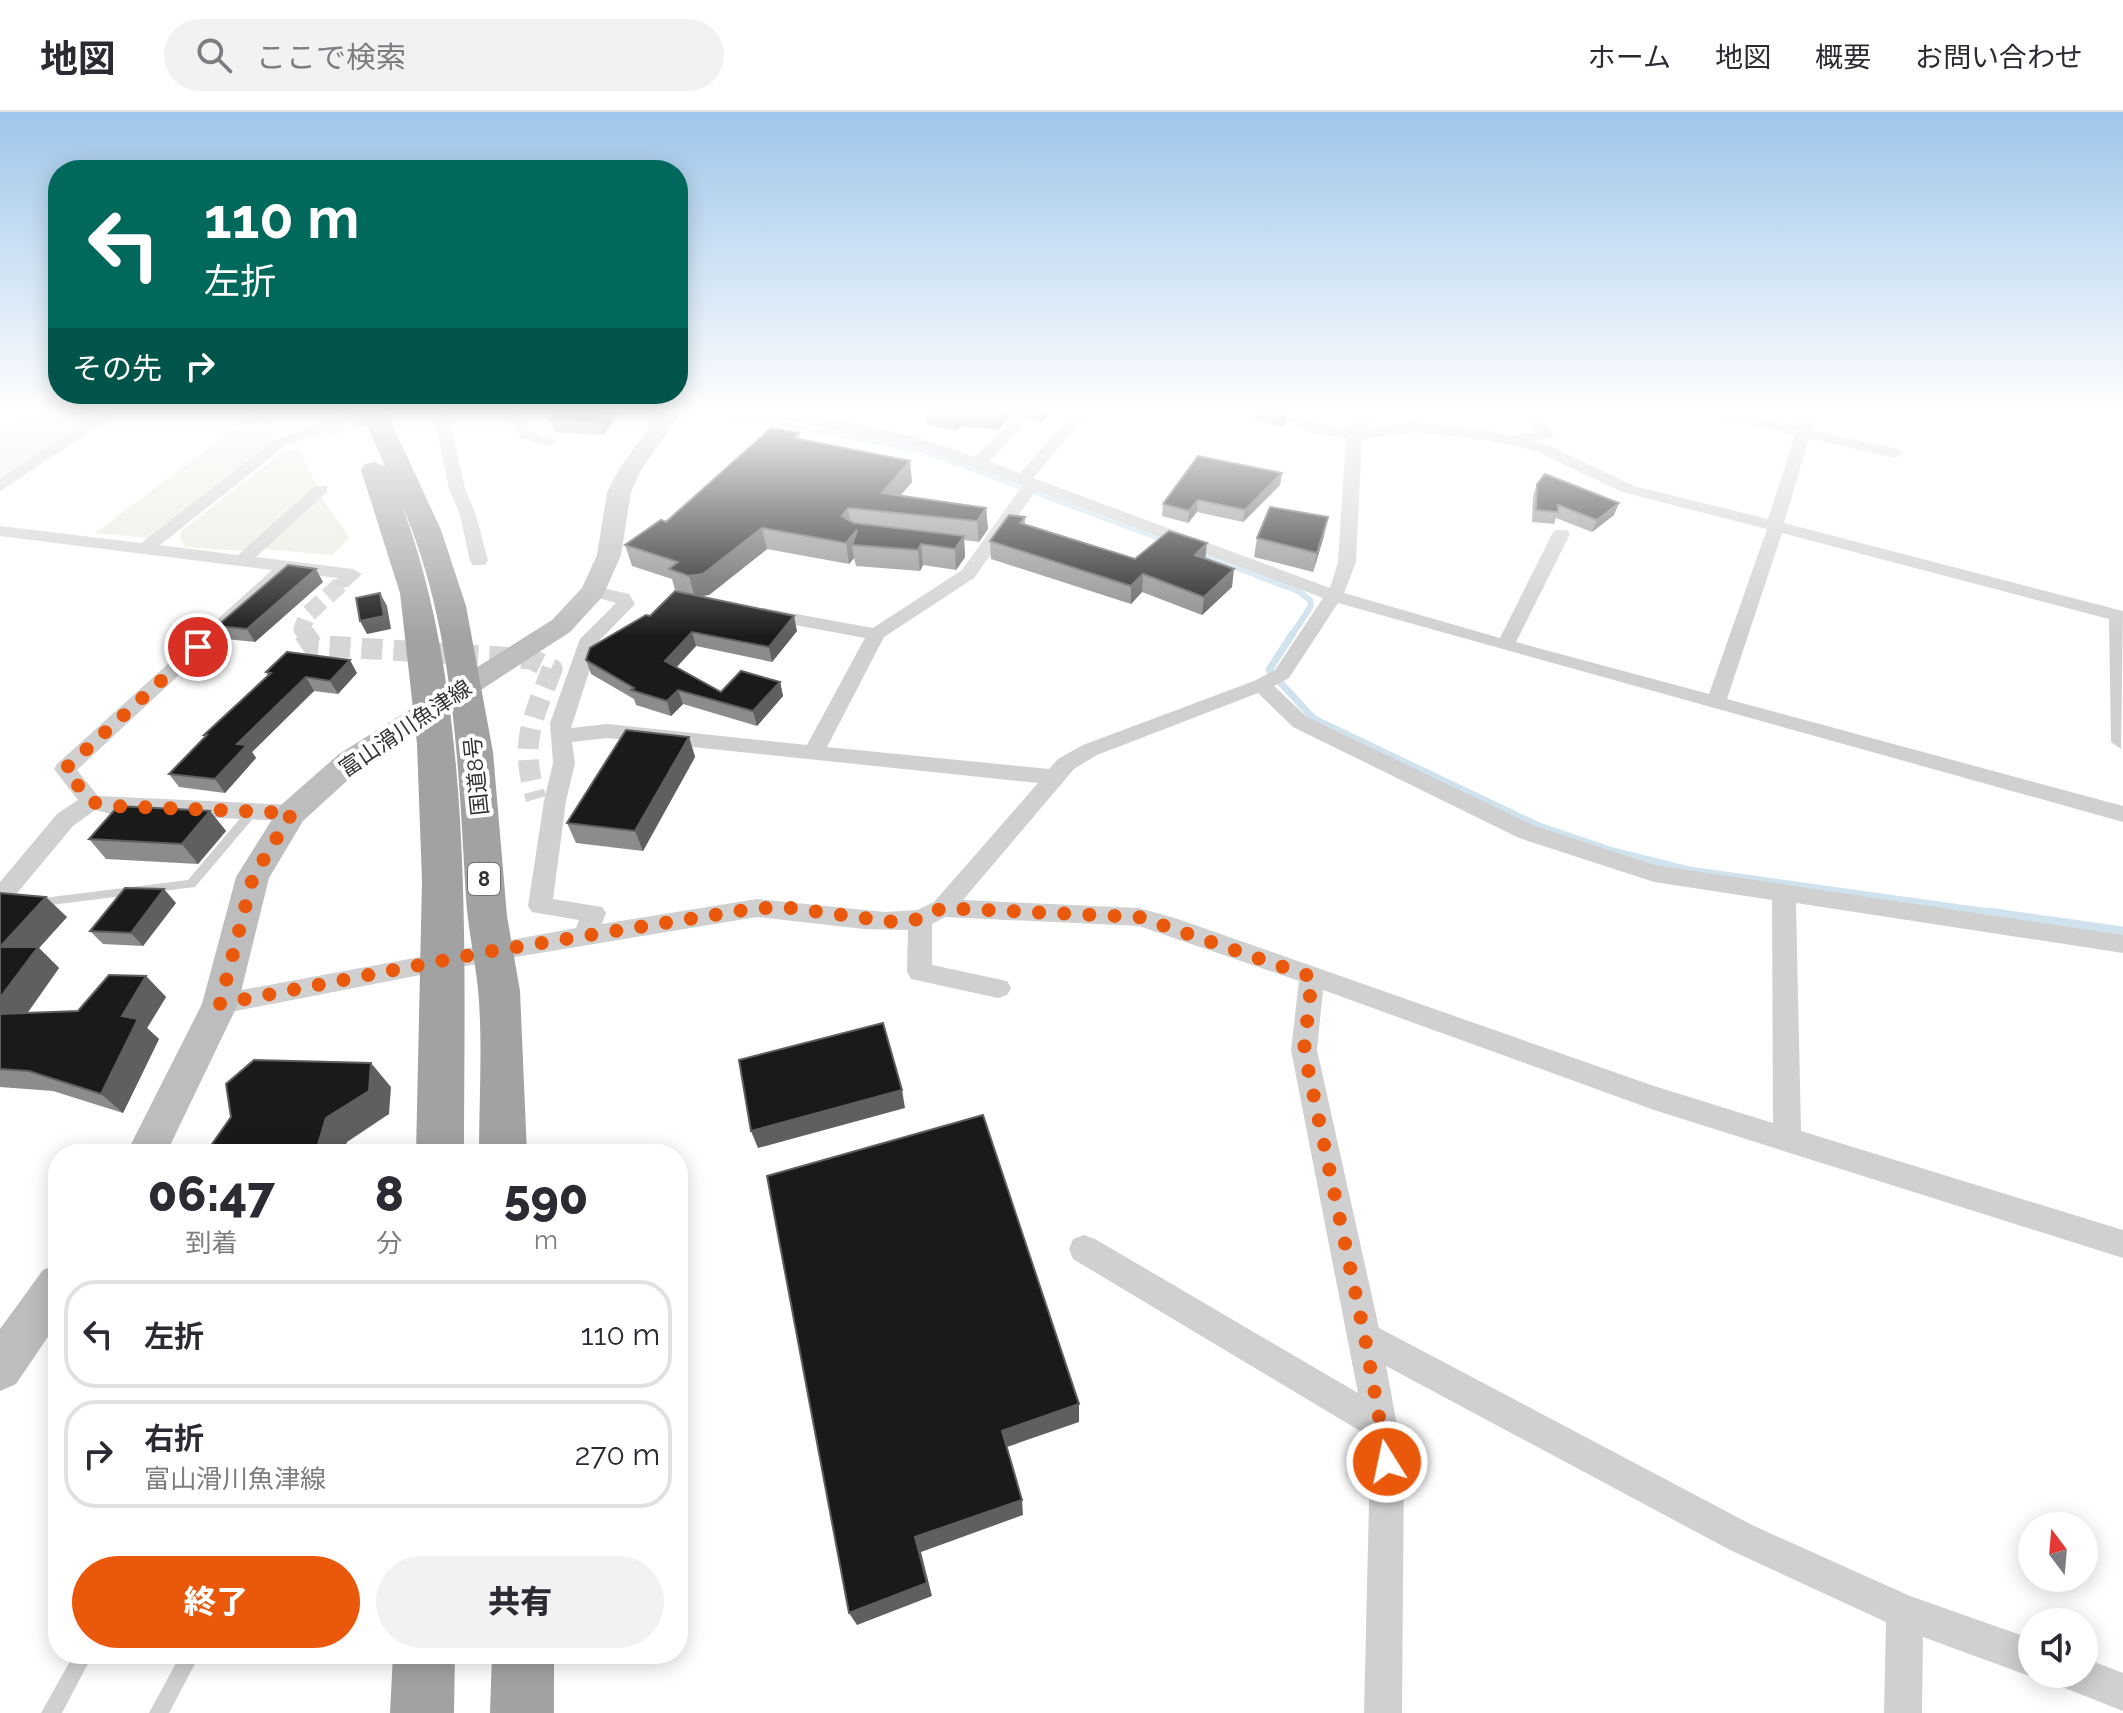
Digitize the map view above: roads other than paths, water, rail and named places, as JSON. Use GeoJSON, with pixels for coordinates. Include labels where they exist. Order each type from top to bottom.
{"type":"FeatureCollection","features":[{"type":"Feature","properties":{"kind":"highway","name":"国道8号"},"geometry":{"type":"LineString","coordinates":[[381,488],[418,606],[436,768],[443,961],[440,1144]]}},
{"type":"Feature","properties":{"kind":"highway","name":"国道8号"},"geometry":{"type":"LineString","coordinates":[[408,488],[427,530],[451,606],[475,752],[487,916],[499,991],[503,1144]]}},
{"type":"Feature","properties":{"kind":"highway"},"geometry":{"type":"LineString","coordinates":[[422,1713],[424,1664]]}},
{"type":"Feature","properties":{"kind":"highway"},"geometry":{"type":"LineString","coordinates":[[522,1713],[523,1664]]}},
{"type":"Feature","properties":{"kind":"main road"},"geometry":{"type":"LineString","coordinates":[[594,591],[609,555],[621,488]]}},
{"type":"Feature","properties":{"kind":"main road","name":"富山滑川魚津線"},"geometry":{"type":"LineString","coordinates":[[151,1144],[220,1004],[253,877],[292,813],[350,761],[561,626],[594,591]]}},
{"type":"Feature","properties":{"kind":"main road"},"geometry":{"type":"LineString","coordinates":[[0,1368],[48,1299]]}},
{"type":"Feature","properties":{"kind":"street"},"geometry":{"type":"LineString","coordinates":[[147,547],[223,488]]}},
{"type":"Feature","properties":{"kind":"street"},"geometry":{"type":"LineString","coordinates":[[457,488],[468,515],[479,561]]}},
{"type":"Feature","properties":{"kind":"street"},"geometry":{"type":"LineString","coordinates":[[814,752],[876,634],[968,574],[978,550],[1023,488]]}},
{"type":"Feature","properties":{"kind":"street"},"geometry":{"type":"LineString","coordinates":[[1042,488],[1365,607],[2123,814]]}},
{"type":"Feature","properties":{"kind":"street"},"geometry":{"type":"LineString","coordinates":[[998,988],[920,972],[931,913],[1066,764],[1090,750],[1261,685],[1282,674],[1341,584],[1347,562],[1351,488]]}},
{"type":"Feature","properties":{"kind":"street"},"geometry":{"type":"LineString","coordinates":[[1625,488],[2121,617],[2121,742]]}},
{"type":"Feature","properties":{"kind":"street"},"geometry":{"type":"LineString","coordinates":[[1716,702],[1787,488]]}},
{"type":"Feature","properties":{"kind":"street"},"geometry":{"type":"LineString","coordinates":[[243,560],[321,489]]}},
{"type":"Feature","properties":{"kind":"street"},"geometry":{"type":"LineString","coordinates":[[0,531],[353,574],[342,583]]}},
{"type":"Feature","properties":{"kind":"street"},"geometry":{"type":"LineString","coordinates":[[1506,644],[1561,534]]}},
{"type":"Feature","properties":{"kind":"street"},"geometry":{"type":"LineString","coordinates":[[286,566],[65,769],[91,802],[111,806],[292,813]]}},
{"type":"Feature","properties":{"kind":"street"},"geometry":{"type":"LineString","coordinates":[[585,936],[594,913],[540,906],[545,800],[564,763],[560,723],[590,639],[626,604],[623,598],[594,591]]}},
{"type":"Feature","properties":{"kind":"street"},"geometry":{"type":"LineString","coordinates":[[750,612],[876,634]]}},
{"type":"Feature","properties":{"kind":"street"},"geometry":{"type":"LineString","coordinates":[[1261,685],[1300,722],[1527,832],[1654,873],[2123,944]]}},
{"type":"Feature","properties":{"kind":"street"},"geometry":{"type":"LineString","coordinates":[[561,736],[607,731],[1053,777]]}},
{"type":"Feature","properties":{"kind":"street"},"geometry":{"type":"LineString","coordinates":[[0,898],[65,820],[91,802]]}},
{"type":"Feature","properties":{"kind":"street"},"geometry":{"type":"LineString","coordinates":[[1784,893],[1787,1139]]}},
{"type":"Feature","properties":{"kind":"street"},"geometry":{"type":"LineString","coordinates":[[220,1004],[492,951],[757,908],[790,908],[894,922],[931,913],[1139,917],[1654,1098],[2123,1244]]}},
{"type":"Feature","properties":{"kind":"street"},"geometry":{"type":"LineString","coordinates":[[1312,977],[1304,1050],[1365,1338],[1387,1462],[1383,1713]]}},
{"type":"Feature","properties":{"kind":"street"},"geometry":{"type":"LineString","coordinates":[[1084,1249],[1380,1424]]}},
{"type":"Feature","properties":{"kind":"street"},"geometry":{"type":"LineString","coordinates":[[1365,1338],[1742,1538],[1905,1612],[2018,1653]]}},
{"type":"Feature","properties":{"kind":"street"},"geometry":{"type":"LineString","coordinates":[[1903,1713],[1905,1612]]}},
{"type":"Feature","properties":{"kind":"street"},"geometry":{"type":"LineString","coordinates":[[2098,1683],[2123,1692]]}},
{"type":"Feature","properties":{"kind":"lane"},"geometry":{"type":"LineString","coordinates":[[0,907],[191,884],[252,812]]}},
{"type":"Feature","properties":{"kind":"lane"},"geometry":{"type":"LineString","coordinates":[[51,1713],[78,1664]]}},
{"type":"Feature","properties":{"kind":"lane"},"geometry":{"type":"LineString","coordinates":[[159,1713],[186,1664]]}},
{"type":"Feature","properties":{"kind":"waterway"},"geometry":{"type":"LineString","coordinates":[[1023,488],[1167,541]]}},
{"type":"Feature","properties":{"kind":"waterway"},"geometry":{"type":"LineString","coordinates":[[1198,553],[1298,591],[1310,600],[1311,606],[1292,635]]}},
{"type":"Feature","properties":{"kind":"waterway"},"geometry":{"type":"LineString","coordinates":[[1293,633],[1269,670],[1314,719],[1539,826],[1613,851],[1689,870],[2003,914]]}},
{"type":"Feature","properties":{"kind":"waterway"},"geometry":{"type":"LineString","coordinates":[[1988,912],[2123,931]]}},
{"type":"Feature","properties":{"kind":"tunnel"},"geometry":{"type":"LineString","coordinates":[[306,635],[302,629],[307,615],[342,583]]}},
{"type":"Feature","properties":{"kind":"tunnel"},"geometry":{"type":"LineString","coordinates":[[304,633],[312,645],[531,659],[552,669],[534,718],[528,746],[536,799]]}}]}
